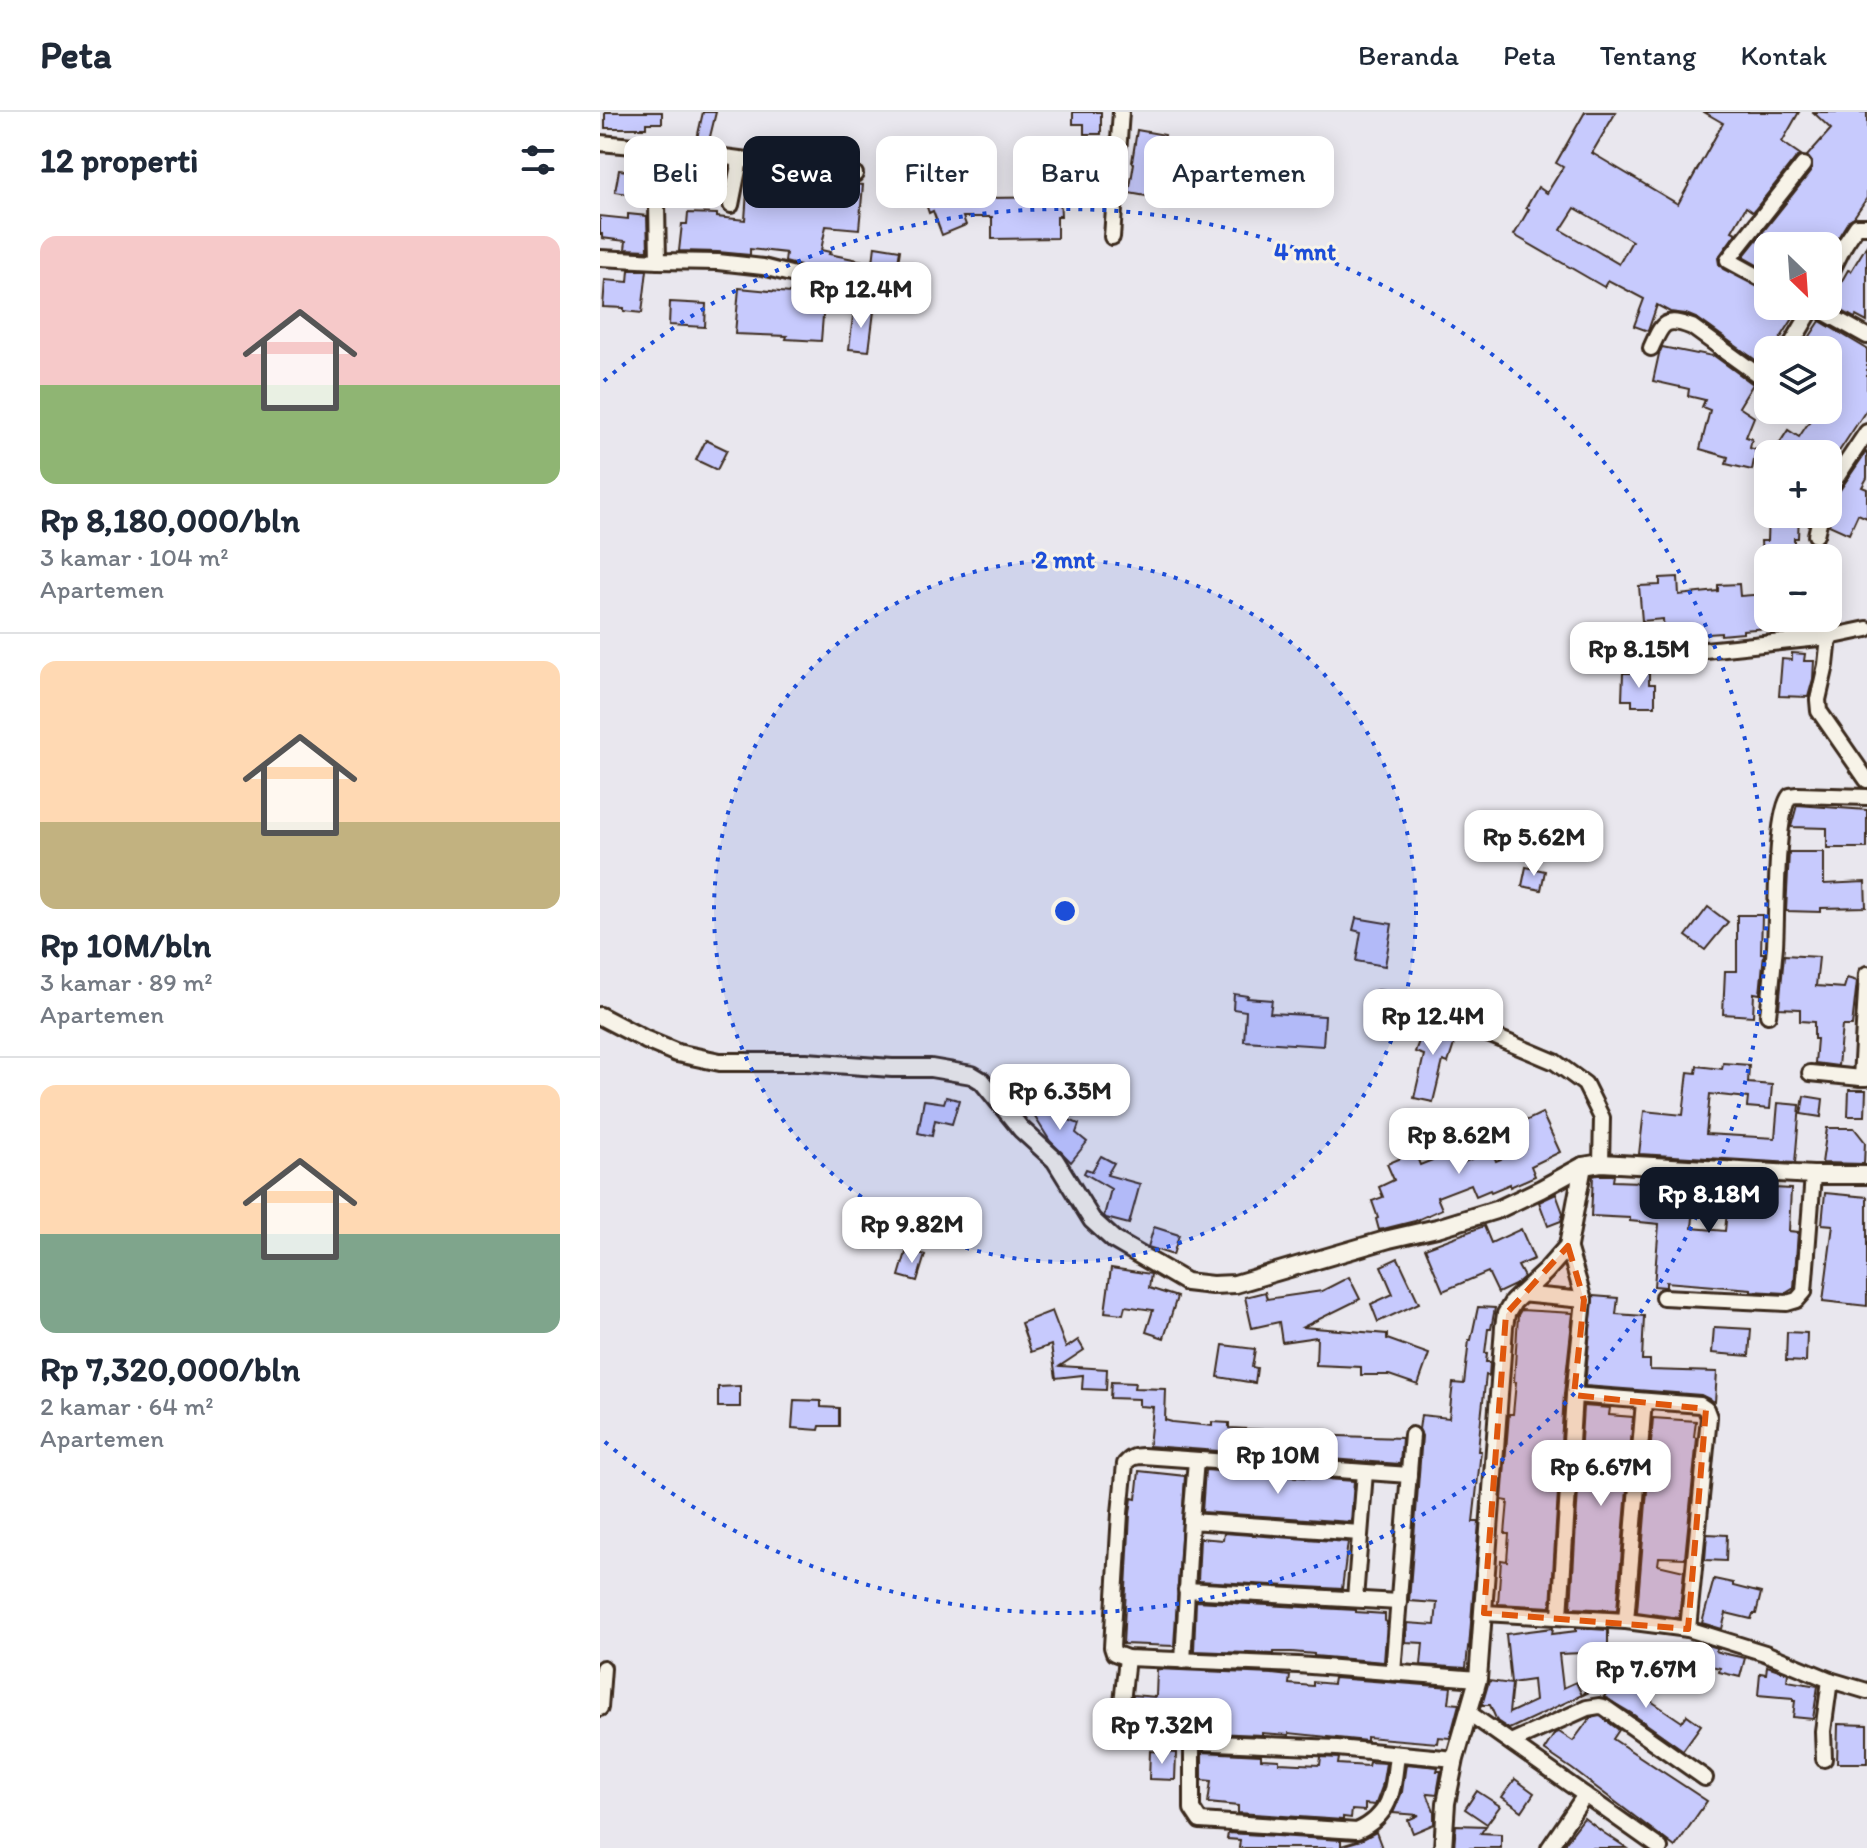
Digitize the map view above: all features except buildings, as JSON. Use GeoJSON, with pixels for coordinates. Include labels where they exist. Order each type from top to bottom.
{"type":"FeatureCollection","features":[{"type":"Feature","properties":{"kind":"street"},"geometry":{"type":"LineString","coordinates":[[1112,237],[1121,112]]}},
{"type":"Feature","properties":{"kind":"street"},"geometry":{"type":"LineString","coordinates":[[600,143],[624,145]]}},
{"type":"Feature","properties":{"kind":"street"},"geometry":{"type":"LineString","coordinates":[[727,158],[743,160]]}},
{"type":"Feature","properties":{"kind":"street"},"geometry":{"type":"LineString","coordinates":[[731,205],[740,160]]}},
{"type":"Feature","properties":{"kind":"street"},"geometry":{"type":"LineString","coordinates":[[1754,274],[1728,260],[1803,165]]}},
{"type":"Feature","properties":{"kind":"street"},"geometry":{"type":"LineString","coordinates":[[657,208],[658,261]]}},
{"type":"Feature","properties":{"kind":"street"},"geometry":{"type":"LineString","coordinates":[[1842,251],[1857,226],[1867,226]]}},
{"type":"Feature","properties":{"kind":"street"},"geometry":{"type":"LineString","coordinates":[[600,258],[718,262],[763,267],[893,300]]}},
{"type":"Feature","properties":{"kind":"street"},"geometry":{"type":"LineString","coordinates":[[1838,320],[1867,336]]}},
{"type":"Feature","properties":{"kind":"street"},"geometry":{"type":"LineString","coordinates":[[1651,348],[1661,326],[1668,321],[1679,322],[1692,327],[1754,372]]}},
{"type":"Feature","properties":{"kind":"street"},"geometry":{"type":"LineString","coordinates":[[1842,471],[1865,441]]}},
{"type":"Feature","properties":{"kind":"street"},"geometry":{"type":"LineString","coordinates":[[1816,535],[1818,528]]}},
{"type":"Feature","properties":{"kind":"street"},"geometry":{"type":"LineString","coordinates":[[1641,653],[1705,650],[1829,637],[1867,629]]}},
{"type":"Feature","properties":{"kind":"street"},"geometry":{"type":"LineString","coordinates":[[1829,637],[1818,700],[1819,711],[1867,780]]}},
{"type":"Feature","properties":{"kind":"street"},"geometry":{"type":"LineString","coordinates":[[1768,1015],[1781,826],[1787,800],[1797,795],[1867,797]]}},
{"type":"Feature","properties":{"kind":"street"},"geometry":{"type":"LineString","coordinates":[[1810,1073],[1864,1078],[1867,974]]}},
{"type":"Feature","properties":{"kind":"street"},"geometry":{"type":"LineString","coordinates":[[1378,999],[1424,1007],[1555,1062],[1575,1076],[1585,1084],[1602,1118],[1601,1163]]}},
{"type":"Feature","properties":{"kind":"street"},"geometry":{"type":"LineString","coordinates":[[600,1016],[677,1053],[720,1062],[806,1062],[931,1068],[972,1075],[982,1081],[1021,1129],[1055,1160],[1092,1220],[1114,1240],[1186,1282],[1235,1284],[1437,1228],[1499,1209],[1583,1166],[1601,1163],[1813,1175],[1867,1175]]}},
{"type":"Feature","properties":{"kind":"street"},"geometry":{"type":"LineString","coordinates":[[1560,1616],[1574,1395],[1584,1300],[1568,1246],[1583,1166]]}},
{"type":"Feature","properties":{"kind":"street"},"geometry":{"type":"LineString","coordinates":[[1663,1297],[1787,1303],[1801,1297],[1804,1292],[1813,1175]]}},
{"type":"Feature","properties":{"kind":"street"},"geometry":{"type":"LineString","coordinates":[[1443,1848],[1446,1803],[1455,1759],[1478,1679],[1506,1314],[1520,1294],[1568,1246]]}},
{"type":"Feature","properties":{"kind":"street"},"geometry":{"type":"LineString","coordinates":[[1520,1294],[1584,1300]]}},
{"type":"Feature","properties":{"kind":"street"},"geometry":{"type":"LineString","coordinates":[[1574,1395],[1700,1405],[1706,1409],[1709,1417],[1688,1629]]}},
{"type":"Feature","properties":{"kind":"street"},"geometry":{"type":"LineString","coordinates":[[1626,1621],[1644,1401]]}},
{"type":"Feature","properties":{"kind":"street"},"geometry":{"type":"LineString","coordinates":[[1393,1673],[1412,1435]]}},
{"type":"Feature","properties":{"kind":"street"},"geometry":{"type":"LineString","coordinates":[[1409,1475],[1136,1456],[1125,1464],[1114,1653],[1127,1658],[1298,1665],[1478,1679]]}},
{"type":"Feature","properties":{"kind":"street"},"geometry":{"type":"LineString","coordinates":[[1183,1661],[1196,1460]]}},
{"type":"Feature","properties":{"kind":"street"},"geometry":{"type":"LineString","coordinates":[[1355,1599],[1365,1472]]}},
{"type":"Feature","properties":{"kind":"street"},"geometry":{"type":"LineString","coordinates":[[1191,1521],[1360,1533]]}},
{"type":"Feature","properties":{"kind":"street"},"geometry":{"type":"LineString","coordinates":[[1186,1590],[1399,1602]]}},
{"type":"Feature","properties":{"kind":"street"},"geometry":{"type":"LineString","coordinates":[[1484,1613],[1626,1621],[1688,1629],[1867,1691]]}},
{"type":"Feature","properties":{"kind":"street"},"geometry":{"type":"LineString","coordinates":[[1127,1658],[1120,1720],[1124,1733],[1192,1742],[1337,1748],[1455,1759]]}},
{"type":"Feature","properties":{"kind":"street"},"geometry":{"type":"LineString","coordinates":[[600,1708],[603,1668]]}},
{"type":"Feature","properties":{"kind":"street"},"geometry":{"type":"LineString","coordinates":[[1824,1759],[1823,1731],[1830,1680]]}},
{"type":"Feature","properties":{"kind":"street"},"geometry":{"type":"LineString","coordinates":[[1511,1742],[1587,1708],[1599,1706],[1705,1778]]}},
{"type":"Feature","properties":{"kind":"street"},"geometry":{"type":"LineString","coordinates":[[1469,1713],[1655,1847]]}},
{"type":"Feature","properties":{"kind":"street"},"geometry":{"type":"LineString","coordinates":[[1192,1742],[1192,1809],[1200,1821],[1342,1831],[1357,1831],[1384,1810],[1393,1789],[1397,1754]]}},
{"type":"Feature","properties":{"kind":"street"},"geometry":{"type":"LineString","coordinates":[[1549,1848],[1585,1795]]}},
{"type":"Feature","properties":{"kind":"highlighted area"},"geometry":{"type":"Polygon","coordinates":[[[1568,1246],[1584,1300],[1574,1395],[1706,1409],[1688,1629],[1484,1613],[1506,1314],[1568,1246]]]}}]}
